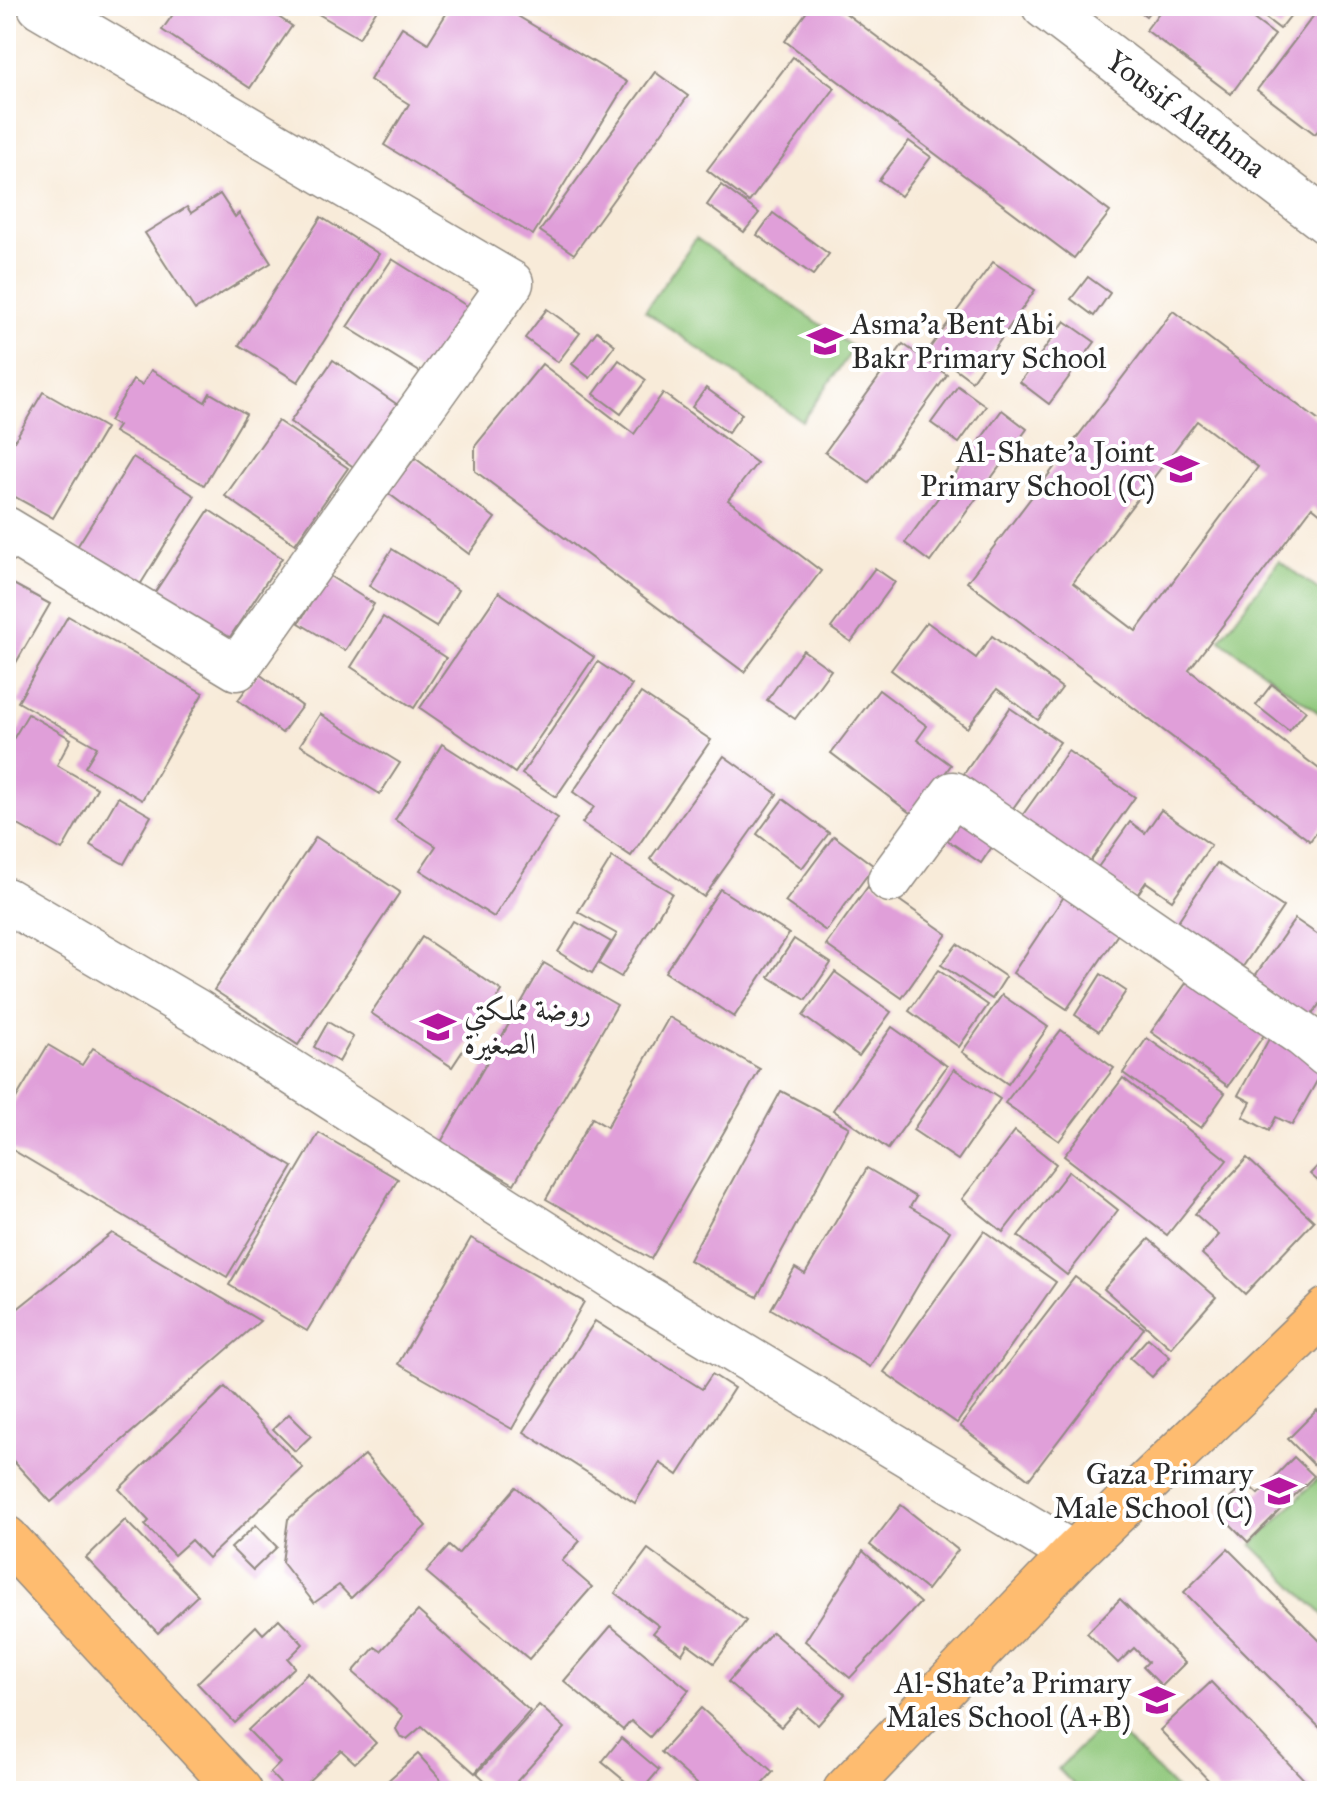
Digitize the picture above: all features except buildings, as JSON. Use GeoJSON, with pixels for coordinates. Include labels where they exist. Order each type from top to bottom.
{"type":"FeatureCollection","features":[{"type":"Feature","properties":{"kind":"main road"},"geometry":{"type":"LineString","coordinates":[[845,1791],[1073,1554],[1327,1310]]}},
{"type":"Feature","properties":{"kind":"main road"},"geometry":{"type":"LineString","coordinates":[[6,1538],[240,1791]]}},
{"type":"Feature","properties":{"kind":"street"},"geometry":{"type":"LineString","coordinates":[[6,529],[237,668],[511,283],[40,6]]}},
{"type":"Feature","properties":{"kind":"street","name":"Yousif Alathma"},"geometry":{"type":"LineString","coordinates":[[1044,6],[1324,213]]}},
{"type":"Feature","properties":{"kind":"street"},"geometry":{"type":"LineString","coordinates":[[890,880],[953,794],[1304,1036],[1327,1055]]}},
{"type":"Feature","properties":{"kind":"street"},"geometry":{"type":"LineString","coordinates":[[6,900],[196,1011],[627,1286],[1073,1554]]}},
{"type":"Feature","properties":{"kind":"green space"},"geometry":{"type":"Polygon","coordinates":[[[696,238],[854,348],[802,421],[645,311],[696,238]]]}},
{"type":"Feature","properties":{"kind":"green space"},"geometry":{"type":"Polygon","coordinates":[[[1279,561],[1327,596],[1327,719],[1220,640],[1279,561]]]}},
{"type":"Feature","properties":{"kind":"green space"},"geometry":{"type":"Polygon","coordinates":[[[1327,1469],[1327,1619],[1252,1545],[1327,1469]]]}},
{"type":"Feature","properties":{"kind":"green space"},"geometry":{"type":"Polygon","coordinates":[[[1107,1720],[1178,1791],[1080,1791],[1058,1769],[1107,1720]]]}},
{"type":"Feature","properties":{"kind":"place","name":"Asma'a Bent Abi Bakr Primary School"},"geometry":{"type":"Point","coordinates":[825,341]}},
{"type":"Feature","properties":{"kind":"place","name":"Al-Shate'a Joint Primary School (C)"},"geometry":{"type":"Point","coordinates":[1181,469]}},
{"type":"Feature","properties":{"kind":"place","name":"روضة مملكتي الصغيرة"},"geometry":{"type":"Point","coordinates":[438,1027]}},
{"type":"Feature","properties":{"kind":"place","name":"Gaza Primary Male School (C)"},"geometry":{"type":"Point","coordinates":[1279,1491]}},
{"type":"Feature","properties":{"kind":"place","name":"Al-Shate'a Primary Males School (A+B)"},"geometry":{"type":"Point","coordinates":[1157,1700]}}]}
